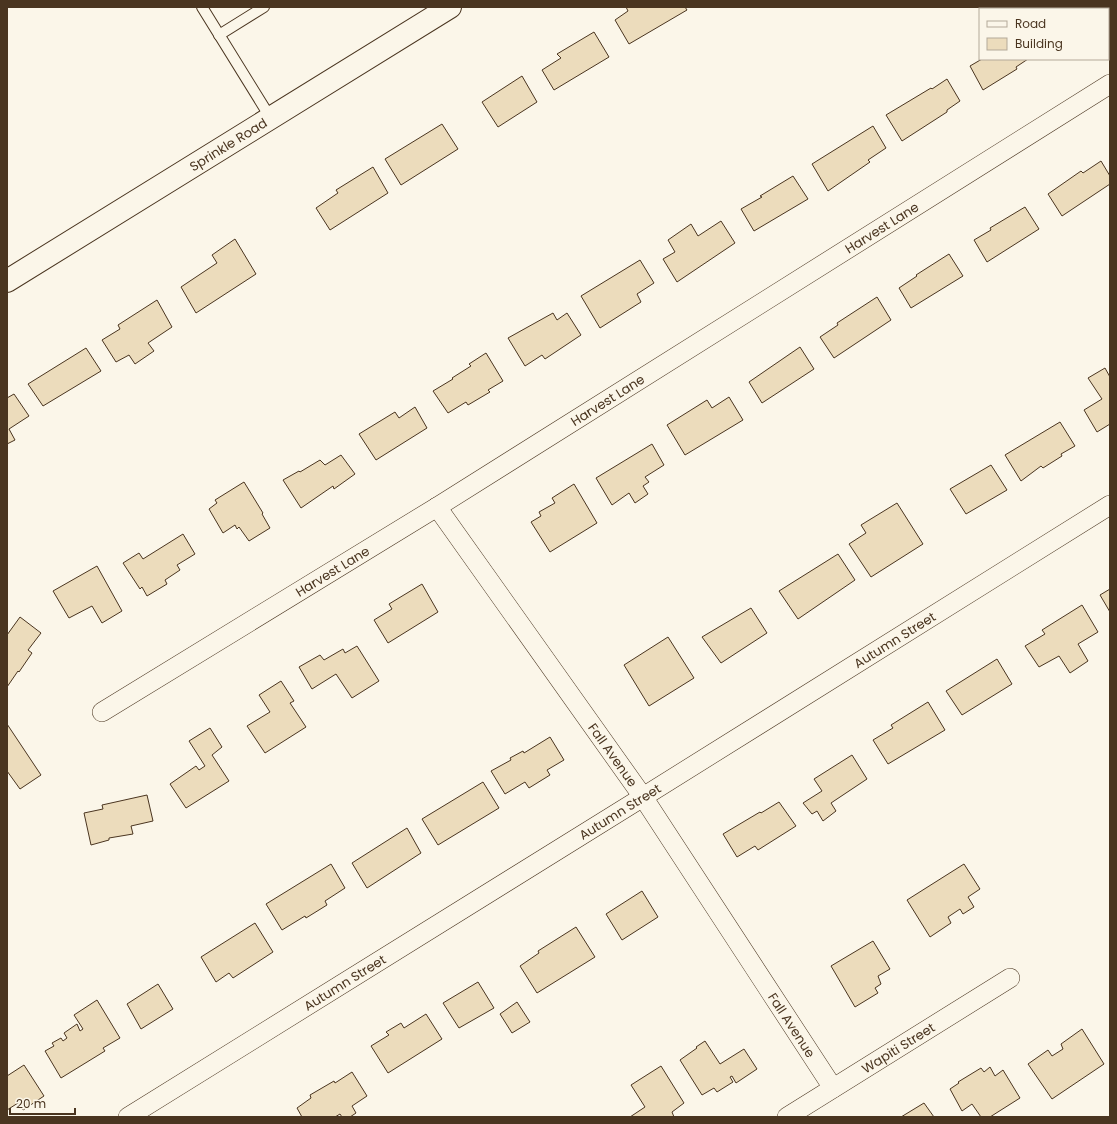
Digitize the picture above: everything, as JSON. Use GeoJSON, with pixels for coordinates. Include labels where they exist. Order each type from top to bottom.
{"type":"FeatureCollection","features":[{"type":"Feature","properties":{"kind":"main road","name":"Sprinkle Road"},"geometry":{"type":"LineString","coordinates":[[7,281],[450,7]]}},
{"type":"Feature","properties":{"kind":"street","name":"Harvest Lane"},"geometry":{"type":"LineString","coordinates":[[102,712],[437,507],[1110,84]]}},
{"type":"Feature","properties":{"kind":"street","name":"Autumn Street"},"geometry":{"type":"LineString","coordinates":[[128,1117],[1110,505]]}},
{"type":"Feature","properties":{"kind":"street","name":"Fall Avenue"},"geometry":{"type":"LineString","coordinates":[[437,507],[643,797],[833,1088]]}},
{"type":"Feature","properties":{"kind":"street","name":"Wapiti Street"},"geometry":{"type":"LineString","coordinates":[[787,1117],[1010,978]]}},
{"type":"Feature","properties":{"kind":"lane"},"geometry":{"type":"LineString","coordinates":[[202,7],[270,117]]}},
{"type":"Feature","properties":{"kind":"lane"},"geometry":{"type":"LineString","coordinates":[[219,36],[264,7]]}},
{"type":"Feature","properties":{"kind":"building"},"geometry":{"type":"Polygon","coordinates":[[[626,7],[685,7],[687,10],[629,44],[615,20],[628,11],[626,7]]]}},
{"type":"Feature","properties":{"kind":"building"},"geometry":{"type":"Polygon","coordinates":[[[1110,7],[1110,9],[1109,8],[1062,8],[1110,7]]]}},
{"type":"Feature","properties":{"kind":"building"},"geometry":{"type":"Polygon","coordinates":[[[594,32],[609,57],[554,90],[542,70],[561,58],[557,54],[594,32]]]}},
{"type":"Feature","properties":{"kind":"building"},"geometry":{"type":"Polygon","coordinates":[[[980,60],[1026,60],[1016,67],[1017,69],[983,90],[970,66],[980,60]]]}},
{"type":"Feature","properties":{"kind":"building"},"geometry":{"type":"Polygon","coordinates":[[[522,76],[537,102],[498,127],[482,102],[522,76]]]}},
{"type":"Feature","properties":{"kind":"building"},"geometry":{"type":"Polygon","coordinates":[[[947,79],[960,101],[947,110],[947,112],[902,141],[886,115],[947,79]]]}},
{"type":"Feature","properties":{"kind":"building"},"geometry":{"type":"Polygon","coordinates":[[[442,124],[458,149],[401,185],[385,159],[442,124]]]}},
{"type":"Feature","properties":{"kind":"building"},"geometry":{"type":"Polygon","coordinates":[[[873,126],[886,148],[868,160],[870,162],[828,191],[812,164],[873,126]]]}},
{"type":"Feature","properties":{"kind":"building"},"geometry":{"type":"Polygon","coordinates":[[[1101,161],[1110,176],[1110,184],[1062,216],[1048,194],[1081,171],[1083,173],[1101,161]]]}},
{"type":"Feature","properties":{"kind":"building"},"geometry":{"type":"Polygon","coordinates":[[[373,167],[388,193],[330,230],[316,208],[338,193],[336,190],[373,167]]]}},
{"type":"Feature","properties":{"kind":"building"},"geometry":{"type":"Polygon","coordinates":[[[793,176],[808,199],[754,231],[741,209],[793,176]]]}},
{"type":"Feature","properties":{"kind":"building"},"geometry":{"type":"Polygon","coordinates":[[[1025,207],[1039,229],[987,262],[974,240],[991,230],[990,228],[1025,207]]]}},
{"type":"Feature","properties":{"kind":"building"},"geometry":{"type":"Polygon","coordinates":[[[721,221],[735,243],[677,282],[663,259],[675,252],[668,240],[691,224],[698,236],[721,221]]]}},
{"type":"Feature","properties":{"kind":"building"},"geometry":{"type":"Polygon","coordinates":[[[235,239],[256,274],[196,313],[181,287],[217,263],[212,255],[235,239]]]}},
{"type":"Feature","properties":{"kind":"building"},"geometry":{"type":"Polygon","coordinates":[[[949,254],[963,276],[911,308],[899,288],[949,254]]]}},
{"type":"Feature","properties":{"kind":"building"},"geometry":{"type":"Polygon","coordinates":[[[640,260],[654,283],[637,294],[641,302],[600,328],[581,296],[640,260]]]}},
{"type":"Feature","properties":{"kind":"building"},"geometry":{"type":"Polygon","coordinates":[[[877,297],[891,320],[834,358],[820,337],[838,325],[837,323],[877,297]]]}},
{"type":"Feature","properties":{"kind":"building"},"geometry":{"type":"Polygon","coordinates":[[[157,300],[172,327],[148,343],[154,351],[135,364],[129,355],[116,362],[102,340],[120,329],[118,325],[157,300]]]}},
{"type":"Feature","properties":{"kind":"building"},"geometry":{"type":"Polygon","coordinates":[[[553,313],[557,320],[567,313],[581,335],[545,359],[542,355],[525,366],[508,338],[553,313]]]}},
{"type":"Feature","properties":{"kind":"building"},"geometry":{"type":"Polygon","coordinates":[[[800,347],[814,369],[762,403],[749,382],[800,347]]]}},
{"type":"Feature","properties":{"kind":"building"},"geometry":{"type":"Polygon","coordinates":[[[86,348],[101,371],[43,406],[28,384],[86,348]]]}},
{"type":"Feature","properties":{"kind":"building"},"geometry":{"type":"Polygon","coordinates":[[[486,353],[503,381],[488,390],[490,392],[468,405],[466,402],[448,413],[433,391],[453,379],[452,378],[471,366],[469,364],[486,353]]]}},
{"type":"Feature","properties":{"kind":"building"},"geometry":{"type":"Polygon","coordinates":[[[1105,368],[1110,377],[1110,424],[1097,432],[1084,410],[1102,399],[1088,378],[1105,368]]]}},
{"type":"Feature","properties":{"kind":"building"},"geometry":{"type":"Polygon","coordinates":[[[14,394],[29,416],[9,429],[15,440],[7,444],[7,398],[14,394]]]}},
{"type":"Feature","properties":{"kind":"building"},"geometry":{"type":"Polygon","coordinates":[[[729,397],[743,420],[685,455],[667,425],[707,400],[712,408],[729,397]]]}},
{"type":"Feature","properties":{"kind":"building"},"geometry":{"type":"Polygon","coordinates":[[[415,407],[427,428],[376,460],[359,434],[395,412],[399,418],[415,407]]]}},
{"type":"Feature","properties":{"kind":"building"},"geometry":{"type":"Polygon","coordinates":[[[1060,422],[1075,446],[1061,454],[1062,456],[1043,468],[1041,466],[1021,481],[1005,455],[1060,422]]]}},
{"type":"Feature","properties":{"kind":"building"},"geometry":{"type":"Polygon","coordinates":[[[652,444],[664,465],[645,477],[649,482],[643,486],[648,494],[635,503],[629,493],[612,505],[596,478],[652,444]]]}},
{"type":"Feature","properties":{"kind":"building"},"geometry":{"type":"Polygon","coordinates":[[[341,455],[355,474],[334,489],[333,486],[301,508],[283,480],[320,460],[325,465],[341,455]]]}},
{"type":"Feature","properties":{"kind":"building"},"geometry":{"type":"Polygon","coordinates":[[[991,465],[1007,490],[966,514],[950,489],[991,465]]]}},
{"type":"Feature","properties":{"kind":"building"},"geometry":{"type":"Polygon","coordinates":[[[244,482],[263,513],[262,514],[270,528],[249,541],[239,527],[237,529],[235,525],[223,533],[209,509],[217,503],[215,500],[244,482]]]}},
{"type":"Feature","properties":{"kind":"building"},"geometry":{"type":"Polygon","coordinates":[[[574,484],[597,523],[550,552],[531,522],[541,516],[539,512],[555,503],[552,498],[574,484]]]}},
{"type":"Feature","properties":{"kind":"building"},"geometry":{"type":"Polygon","coordinates":[[[897,503],[923,544],[871,577],[849,544],[866,533],[861,525],[897,503]]]}},
{"type":"Feature","properties":{"kind":"building"},"geometry":{"type":"Polygon","coordinates":[[[183,534],[195,554],[177,565],[180,570],[165,580],[167,584],[147,596],[142,587],[140,589],[123,563],[139,553],[143,559],[183,534]]]}},
{"type":"Feature","properties":{"kind":"building"},"geometry":{"type":"Polygon","coordinates":[[[838,554],[855,580],[798,619],[779,591],[838,554]]]}},
{"type":"Feature","properties":{"kind":"building"},"geometry":{"type":"Polygon","coordinates":[[[97,566],[122,611],[102,623],[92,606],[69,618],[53,591],[97,566]]]}},
{"type":"Feature","properties":{"kind":"building"},"geometry":{"type":"Polygon","coordinates":[[[422,584],[438,612],[388,643],[374,620],[392,609],[389,604],[422,584]]]}},
{"type":"Feature","properties":{"kind":"building"},"geometry":{"type":"Polygon","coordinates":[[[1110,589],[1110,612],[1100,595],[1110,589]]]}},
{"type":"Feature","properties":{"kind":"building"},"geometry":{"type":"Polygon","coordinates":[[[1082,605],[1098,632],[1078,644],[1088,661],[1070,673],[1059,656],[1039,667],[1025,646],[1045,634],[1042,630],[1082,605]]]}},
{"type":"Feature","properties":{"kind":"building"},"geometry":{"type":"Polygon","coordinates":[[[751,608],[767,633],[721,663],[702,637],[751,608]]]}},
{"type":"Feature","properties":{"kind":"building"},"geometry":{"type":"Polygon","coordinates":[[[20,617],[41,633],[28,650],[32,653],[7,687],[7,635],[20,617]]]}},
{"type":"Feature","properties":{"kind":"building"},"geometry":{"type":"Polygon","coordinates":[[[668,637],[694,678],[649,706],[624,665],[668,637]]]}},
{"type":"Feature","properties":{"kind":"building"},"geometry":{"type":"Polygon","coordinates":[[[357,646],[379,681],[352,698],[336,674],[312,689],[299,667],[320,655],[324,660],[343,649],[345,653],[357,646]]]}},
{"type":"Feature","properties":{"kind":"building"},"geometry":{"type":"Polygon","coordinates":[[[997,659],[1012,684],[962,715],[946,691],[997,659]]]}},
{"type":"Feature","properties":{"kind":"building"},"geometry":{"type":"Polygon","coordinates":[[[281,681],[294,701],[290,703],[306,727],[265,753],[247,726],[270,712],[259,695],[281,681]]]}},
{"type":"Feature","properties":{"kind":"building"},"geometry":{"type":"Polygon","coordinates":[[[928,702],[945,730],[888,764],[873,740],[893,728],[891,725],[928,702]]]}},
{"type":"Feature","properties":{"kind":"building"},"geometry":{"type":"Polygon","coordinates":[[[7,724],[41,775],[20,789],[7,771],[7,724]]]}},
{"type":"Feature","properties":{"kind":"building"},"geometry":{"type":"Polygon","coordinates":[[[210,728],[222,747],[212,755],[229,781],[186,808],[170,784],[196,766],[199,770],[205,766],[189,741],[210,728]]]}},
{"type":"Feature","properties":{"kind":"building"},"geometry":{"type":"Polygon","coordinates":[[[550,737],[564,760],[547,770],[550,775],[529,788],[525,782],[505,794],[491,771],[511,760],[510,758],[523,751],[524,753],[550,737]]]}},
{"type":"Feature","properties":{"kind":"building"},"geometry":{"type":"Polygon","coordinates":[[[852,755],[867,779],[831,803],[836,811],[823,821],[817,811],[812,814],[803,803],[822,791],[814,779],[852,755]]]}},
{"type":"Feature","properties":{"kind":"building"},"geometry":{"type":"Polygon","coordinates":[[[483,782],[499,808],[438,845],[422,819],[483,782]]]}},
{"type":"Feature","properties":{"kind":"building"},"geometry":{"type":"Polygon","coordinates":[[[147,795],[153,821],[131,826],[133,834],[109,838],[109,840],[91,845],[84,813],[103,809],[102,805],[147,795]]]}},
{"type":"Feature","properties":{"kind":"building"},"geometry":{"type":"Polygon","coordinates":[[[779,802],[796,826],[758,850],[755,846],[737,857],[723,834],[779,802]]]}},
{"type":"Feature","properties":{"kind":"building"},"geometry":{"type":"Polygon","coordinates":[[[407,828],[421,853],[367,888],[352,863],[407,828]]]}},
{"type":"Feature","properties":{"kind":"building"},"geometry":{"type":"Polygon","coordinates":[[[331,864],[345,888],[325,901],[327,905],[282,930],[266,904],[331,864]]]}},
{"type":"Feature","properties":{"kind":"building"},"geometry":{"type":"Polygon","coordinates":[[[964,864],[980,889],[968,897],[974,907],[963,914],[960,909],[948,917],[951,923],[930,937],[907,900],[964,864]]]}},
{"type":"Feature","properties":{"kind":"building"},"geometry":{"type":"Polygon","coordinates":[[[642,891],[658,917],[622,940],[606,914],[642,891]]]}},
{"type":"Feature","properties":{"kind":"building"},"geometry":{"type":"Polygon","coordinates":[[[255,923],[273,952],[233,978],[229,973],[216,982],[201,957],[255,923]]]}},
{"type":"Feature","properties":{"kind":"building"},"geometry":{"type":"Polygon","coordinates":[[[576,927],[595,957],[537,993],[520,966],[539,953],[538,951],[576,927]]]}},
{"type":"Feature","properties":{"kind":"building"},"geometry":{"type":"Polygon","coordinates":[[[873,941],[890,969],[878,976],[881,984],[875,988],[878,993],[855,1007],[831,966],[873,941]]]}},
{"type":"Feature","properties":{"kind":"building"},"geometry":{"type":"Polygon","coordinates":[[[478,982],[494,1008],[459,1028],[443,1003],[478,982]]]}},
{"type":"Feature","properties":{"kind":"building"},"geometry":{"type":"Polygon","coordinates":[[[158,984],[173,1009],[141,1029],[127,1004],[158,984]]]}},
{"type":"Feature","properties":{"kind":"building"},"geometry":{"type":"Polygon","coordinates":[[[97,1000],[120,1038],[103,1048],[105,1051],[61,1078],[45,1051],[54,1046],[52,1043],[61,1038],[63,1041],[67,1038],[64,1033],[77,1024],[80,1031],[83,1029],[74,1015],[97,1000]]]}},
{"type":"Feature","properties":{"kind":"building"},"geometry":{"type":"Polygon","coordinates":[[[517,1002],[530,1022],[512,1033],[500,1014],[517,1002]]]}},
{"type":"Feature","properties":{"kind":"building"},"geometry":{"type":"Polygon","coordinates":[[[426,1014],[442,1039],[388,1073],[371,1046],[389,1035],[386,1032],[401,1023],[404,1028],[426,1014]]]}},
{"type":"Feature","properties":{"kind":"building"},"geometry":{"type":"Polygon","coordinates":[[[1082,1029],[1104,1064],[1052,1099],[1028,1064],[1048,1050],[1052,1056],[1063,1049],[1061,1044],[1082,1029]]]}},
{"type":"Feature","properties":{"kind":"building"},"geometry":{"type":"Polygon","coordinates":[[[705,1041],[720,1064],[744,1049],[757,1069],[736,1083],[732,1076],[730,1077],[733,1082],[717,1092],[714,1088],[702,1095],[680,1060],[705,1041]]]}},
{"type":"Feature","properties":{"kind":"building"},"geometry":{"type":"Polygon","coordinates":[[[24,1065],[44,1096],[23,1110],[18,1103],[7,1110],[7,1076],[24,1065]]]}},
{"type":"Feature","properties":{"kind":"building"},"geometry":{"type":"Polygon","coordinates":[[[661,1066],[684,1103],[672,1112],[674,1117],[630,1117],[645,1107],[631,1085],[661,1066]]]}},
{"type":"Feature","properties":{"kind":"building"},"geometry":{"type":"Polygon","coordinates":[[[990,1067],[995,1076],[1003,1070],[1020,1098],[990,1117],[981,1117],[972,1104],[962,1111],[950,1089],[959,1083],[958,1082],[981,1068],[984,1072],[990,1067]]]}},
{"type":"Feature","properties":{"kind":"building"},"geometry":{"type":"Polygon","coordinates":[[[352,1072],[367,1096],[352,1106],[356,1113],[350,1117],[342,1117],[340,1114],[335,1117],[302,1117],[297,1108],[311,1098],[310,1095],[334,1081],[335,1083],[352,1072]]]}},
{"type":"Feature","properties":{"kind":"building"},"geometry":{"type":"Polygon","coordinates":[[[924,1103],[934,1117],[901,1117],[924,1103]]]}}]}
